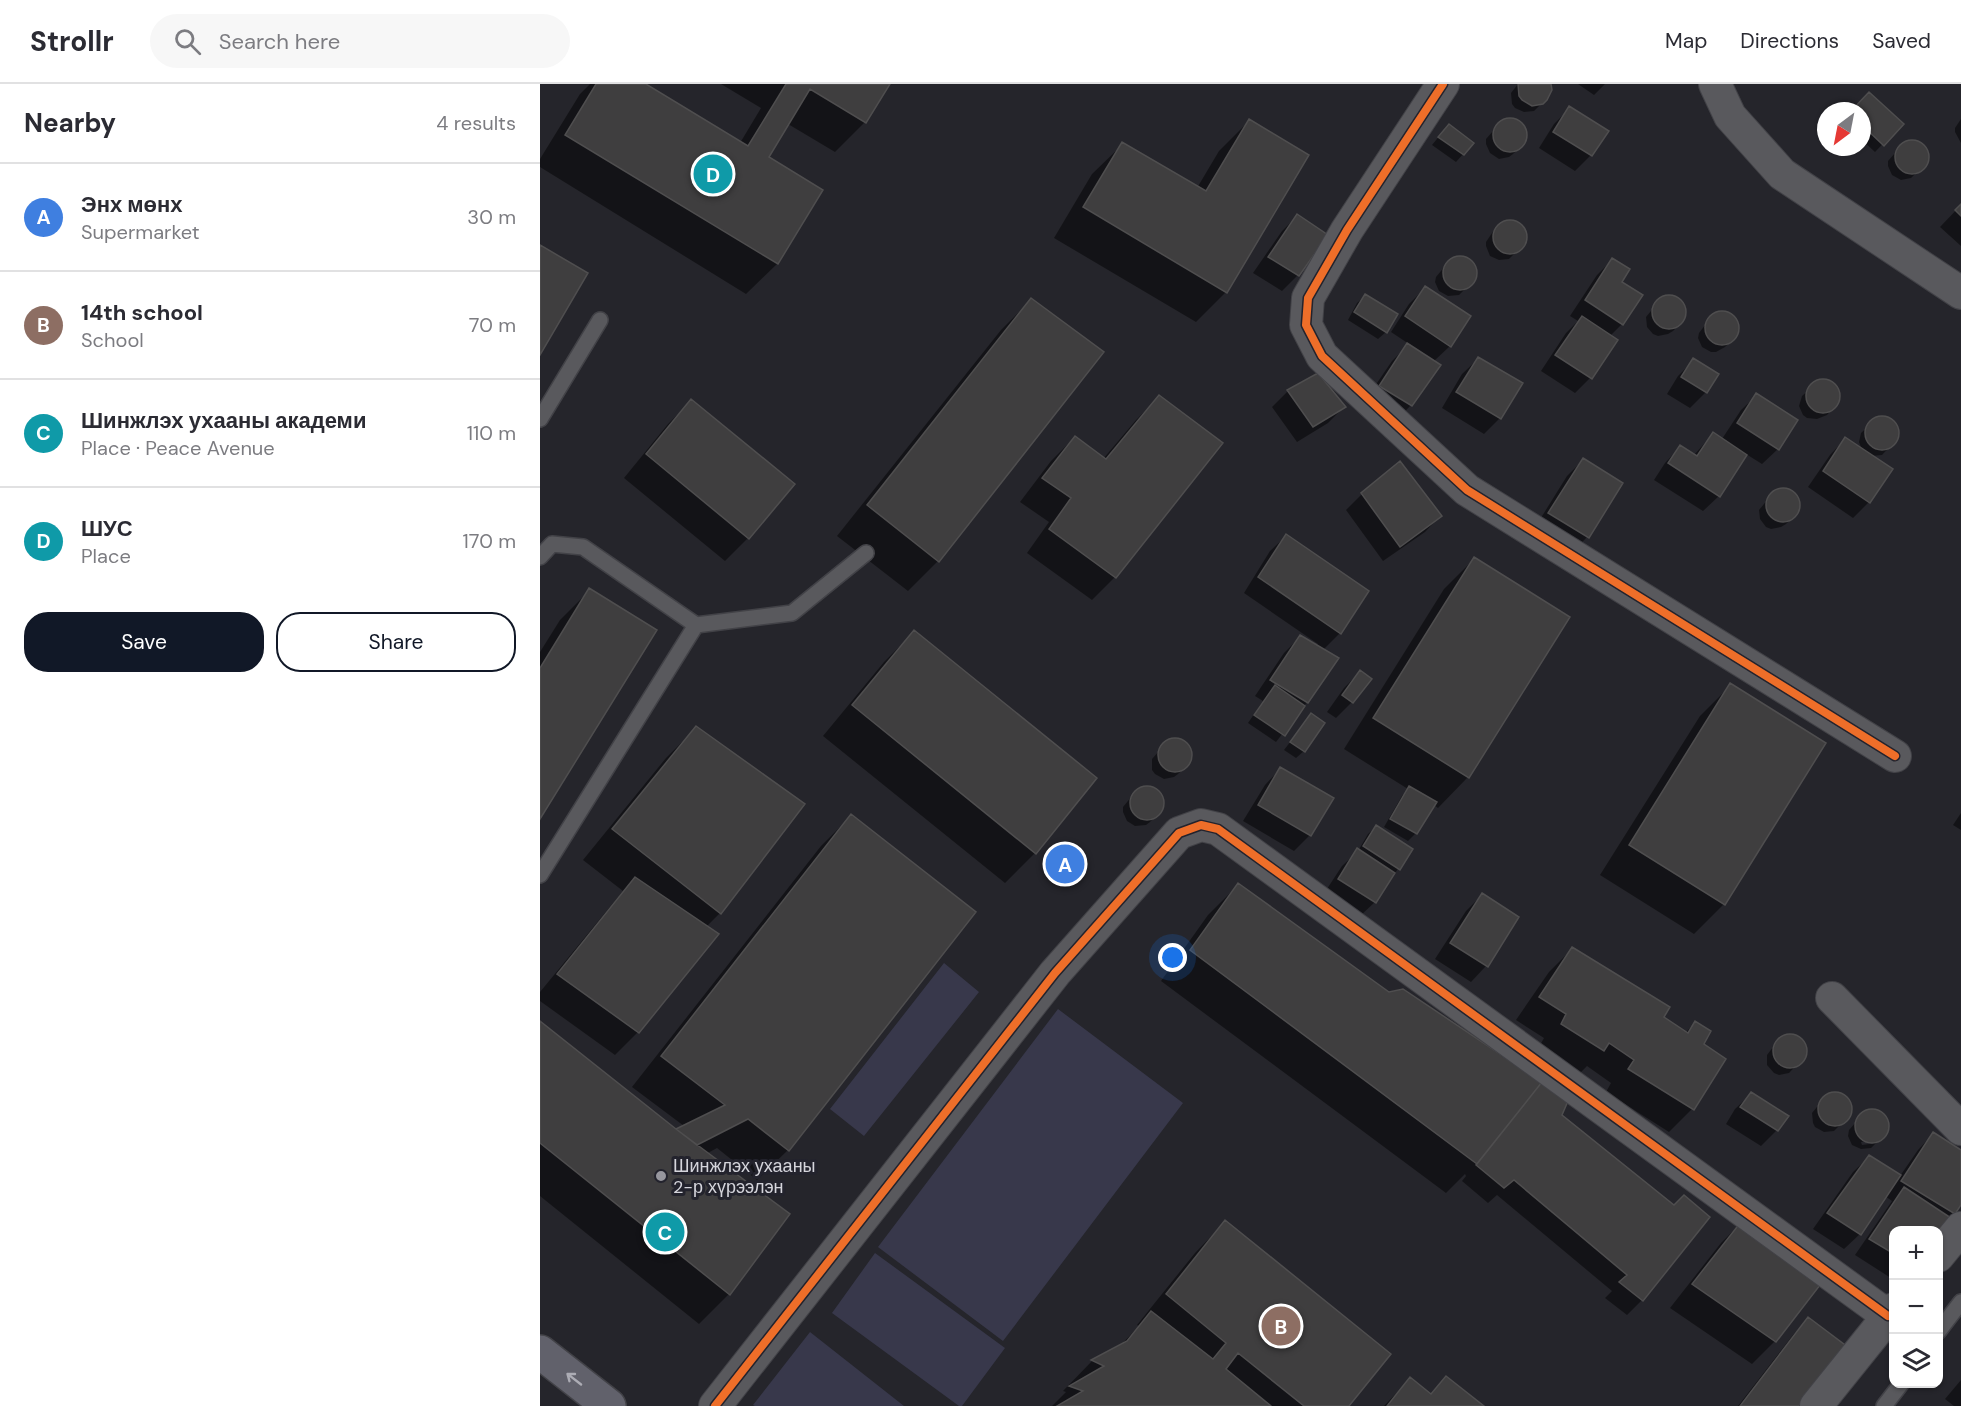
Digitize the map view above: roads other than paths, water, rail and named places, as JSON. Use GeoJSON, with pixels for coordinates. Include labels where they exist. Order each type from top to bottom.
{"type":"FeatureCollection","features":[{"type":"Feature","properties":{"kind":"highway"},"geometry":{"type":"LineString","coordinates":[[540,1352],[609,1406]]}},
{"type":"Feature","properties":{"kind":"street"},"geometry":{"type":"LineString","coordinates":[[1443,84],[1347,230],[1308,298],[1306,325],[1322,356],[1467,490],[1895,756]]}},
{"type":"Feature","properties":{"kind":"street"},"geometry":{"type":"LineString","coordinates":[[1715,84],[1730,116],[1782,174],[1961,293]]}},
{"type":"Feature","properties":{"kind":"street"},"geometry":{"type":"LineString","coordinates":[[715,1406],[1055,972],[1179,833],[1201,825],[1218,829],[1889,1312]]}},
{"type":"Feature","properties":{"kind":"street"},"geometry":{"type":"LineString","coordinates":[[1832,998],[1961,1129]]}},
{"type":"Feature","properties":{"kind":"street"},"geometry":{"type":"LineString","coordinates":[[1943,1250],[1961,1228]]}},
{"type":"Feature","properties":{"kind":"street"},"geometry":{"type":"LineString","coordinates":[[1816,1406],[1889,1315]]}},
{"type":"Feature","properties":{"kind":"lane"},"geometry":{"type":"LineString","coordinates":[[540,419],[600,320]]}},
{"type":"Feature","properties":{"kind":"lane"},"geometry":{"type":"LineString","coordinates":[[540,557],[552,544],[583,547],[696,625],[792,613],[866,553]]}},
{"type":"Feature","properties":{"kind":"lane"},"geometry":{"type":"LineString","coordinates":[[540,875],[696,625]]}},
{"type":"Feature","properties":{"kind":"lane"},"geometry":{"type":"LineString","coordinates":[[1943,1325],[1961,1302]]}},
{"type":"Feature","properties":{"kind":"lane"},"geometry":{"type":"LineString","coordinates":[[1884,1406],[1897,1388]]}},
{"type":"Feature","properties":{"kind":"place","name":"ШУС"},"geometry":{"type":"Point","coordinates":[713,174]}},
{"type":"Feature","properties":{"kind":"place","name":"Энх мөнх"},"geometry":{"type":"Point","coordinates":[1065,864]}},
{"type":"Feature","properties":{"kind":"place","name":"Шинжлэх ухааны 2-р хүрээлэн"},"geometry":{"type":"Point","coordinates":[661,1176]}},
{"type":"Feature","properties":{"kind":"place","name":"Шинжлэх ухааны академи"},"geometry":{"type":"Point","coordinates":[665,1232]}},
{"type":"Feature","properties":{"kind":"place","name":"14th school"},"geometry":{"type":"Point","coordinates":[1281,1326]}}]}
